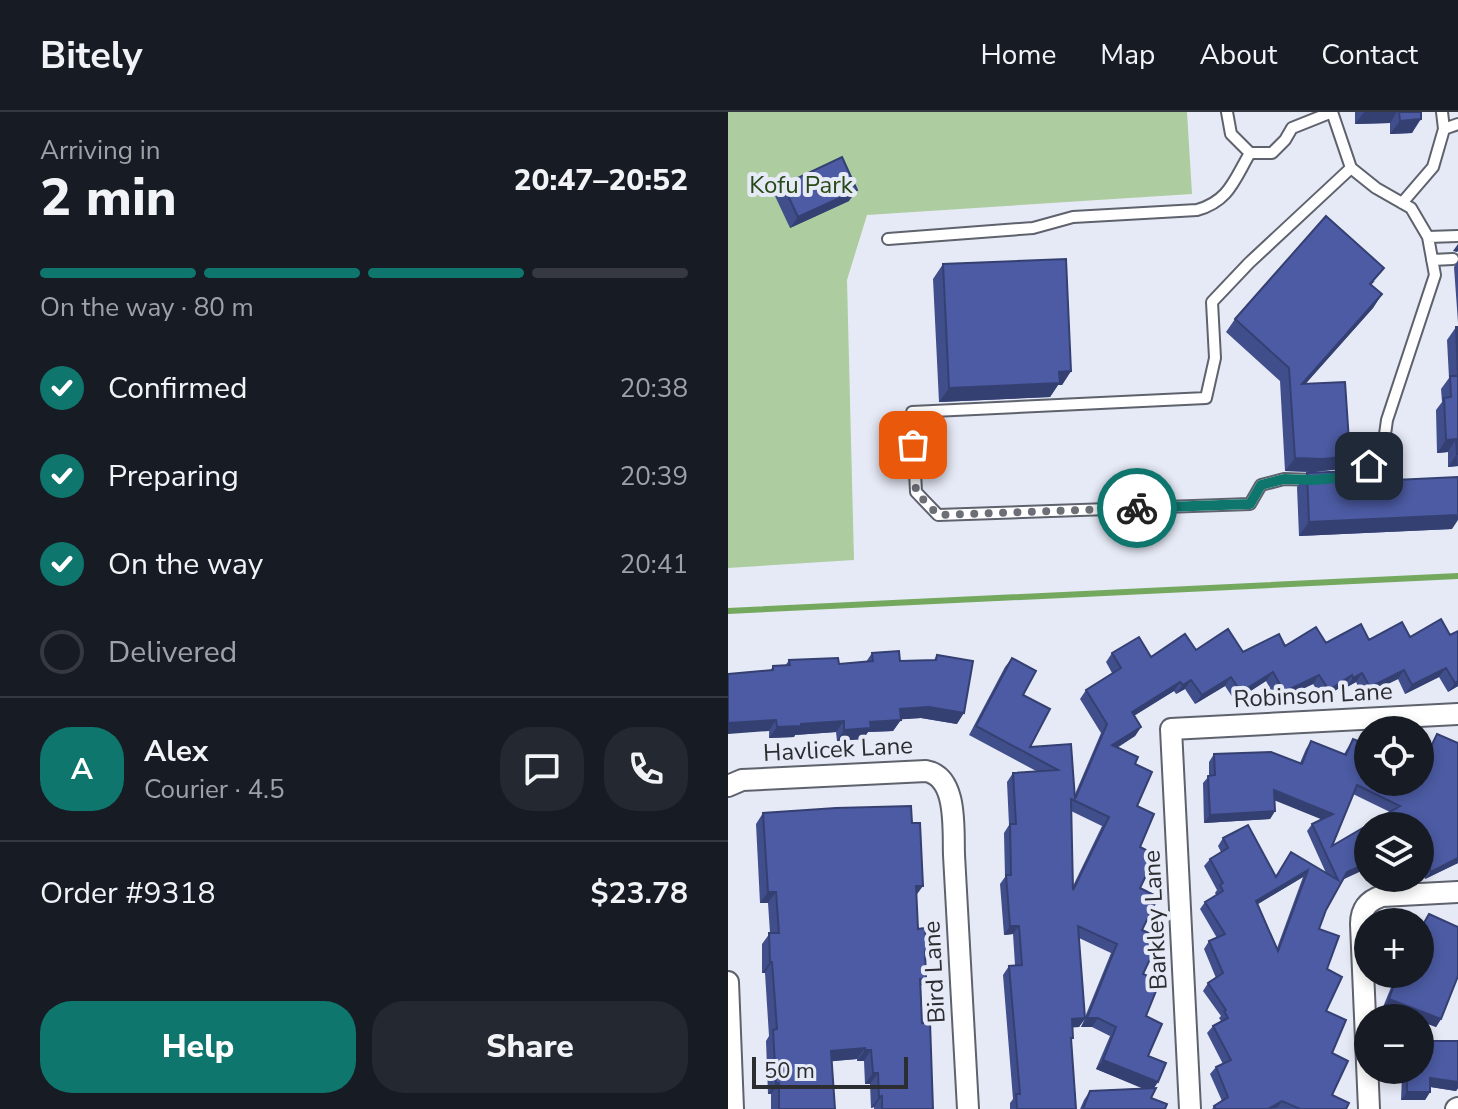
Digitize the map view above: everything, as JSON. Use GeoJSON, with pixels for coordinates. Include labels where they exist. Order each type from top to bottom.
{"type":"FeatureCollection","features":[{"type":"Feature","properties":{"kind":"street","name":"Robinson Lane"},"geometry":{"type":"LineString","coordinates":[[1171,729],[1458,714]]}},
{"type":"Feature","properties":{"kind":"street","name":"Barkley Lane"},"geometry":{"type":"LineString","coordinates":[[1171,729],[1190,1109]]}},
{"type":"Feature","properties":{"kind":"street","name":"Havlicek Lane"},"geometry":{"type":"LineString","coordinates":[[728,786],[742,780],[934,772],[946,786],[953,813],[953,832]]}},
{"type":"Feature","properties":{"kind":"street","name":"Bird Lane"},"geometry":{"type":"LineString","coordinates":[[953,832],[968,1109]]}},
{"type":"Feature","properties":{"kind":"street"},"geometry":{"type":"LineString","coordinates":[[1369,1109],[1361,915],[1368,903],[1382,896],[1458,892]]}},
{"type":"Feature","properties":{"kind":"street"},"geometry":{"type":"LineString","coordinates":[[728,982],[733,1109]]}},
{"type":"Feature","properties":{"kind":"lane"},"geometry":{"type":"LineString","coordinates":[[1227,112],[1231,134],[1250,153],[1272,153],[1292,128],[1332,112],[1351,168],[1376,188],[1411,208],[1428,237],[1435,275],[1387,420],[1382,456],[1356,476],[1284,479],[1261,485],[1250,504],[938,515],[916,492],[912,412],[1206,398],[1215,358],[1212,302],[1351,168]]}},
{"type":"Feature","properties":{"kind":"lane"},"geometry":{"type":"LineString","coordinates":[[1402,203],[1433,167],[1444,129],[1442,112]]}},
{"type":"Feature","properties":{"kind":"lane"},"geometry":{"type":"LineString","coordinates":[[1444,129],[1458,124]]}},
{"type":"Feature","properties":{"kind":"lane"},"geometry":{"type":"LineString","coordinates":[[888,239],[1033,228],[1073,217],[1197,210],[1212,206],[1225,196],[1250,153]]}},
{"type":"Feature","properties":{"kind":"lane"},"geometry":{"type":"LineString","coordinates":[[1428,237],[1458,236]]}},
{"type":"Feature","properties":{"kind":"lane"},"geometry":{"type":"LineString","coordinates":[[1432,260],[1453,259]]}},
{"type":"Feature","properties":{"kind":"green space","name":"Kofu Park"},"geometry":{"type":"Polygon","coordinates":[[[728,112],[1187,112],[1192,194],[867,215],[847,280],[854,560],[728,568],[728,112]]]}},
{"type":"Feature","properties":{"kind":"building"},"geometry":{"type":"Polygon","coordinates":[[[1399,112],[1421,112],[1421,119],[1400,121],[1399,112]]]}},
{"type":"Feature","properties":{"kind":"building"},"geometry":{"type":"Polygon","coordinates":[[[842,157],[857,190],[798,217],[783,185],[842,157]]]}},
{"type":"Feature","properties":{"kind":"building"},"geometry":{"type":"Polygon","coordinates":[[[1326,216],[1384,268],[1370,284],[1382,294],[1302,384],[1345,382],[1350,456],[1295,458],[1289,368],[1235,319],[1326,216]]]}},
{"type":"Feature","properties":{"kind":"building"},"geometry":{"type":"Polygon","coordinates":[[[1066,259],[1071,371],[1059,372],[1060,383],[949,388],[943,264],[1066,259]]]}},
{"type":"Feature","properties":{"kind":"building"},"geometry":{"type":"Polygon","coordinates":[[[1456,327],[1458,327],[1458,376],[1456,327]]]}},
{"type":"Feature","properties":{"kind":"building"},"geometry":{"type":"Polygon","coordinates":[[[1450,376],[1458,376],[1457,454],[1456,439],[1446,440],[1444,398],[1451,397],[1450,376]]]}},
{"type":"Feature","properties":{"kind":"building"},"geometry":{"type":"Polygon","coordinates":[[[1351,471],[1352,482],[1458,477],[1458,515],[1309,522],[1307,473],[1351,471]]]}},
{"type":"Feature","properties":{"kind":"building"},"geometry":{"type":"Polygon","coordinates":[[[1441,619],[1450,635],[1458,631],[1458,681],[1455,683],[1446,668],[1412,685],[1404,670],[1370,687],[1362,673],[1353,678],[1352,675],[1329,690],[1319,675],[1284,692],[1273,672],[1241,692],[1231,677],[1202,695],[1191,680],[1183,685],[1180,682],[1132,712],[1141,727],[1112,745],[1138,757],[1135,764],[1152,772],[1137,806],[1154,814],[1140,847],[1156,855],[1140,888],[1158,897],[1142,930],[1160,938],[1143,974],[1160,981],[1146,1016],[1162,1024],[1148,1056],[1166,1063],[1158,1082],[1103,1060],[1116,1027],[1098,1018],[1087,1018],[1117,944],[1078,926],[1085,1018],[1072,1019],[1076,1109],[1017,1109],[1016,1094],[1020,1094],[1009,966],[1022,965],[1019,926],[1010,926],[1006,875],[1011,875],[1010,824],[1016,824],[1013,773],[1058,770],[976,726],[1012,658],[1036,671],[1023,695],[1050,709],[1030,747],[1071,744],[1075,799],[1107,724],[1086,690],[1121,668],[1112,653],[1139,637],[1151,657],[1185,634],[1196,650],[1228,629],[1243,652],[1279,634],[1285,646],[1316,627],[1326,643],[1361,624],[1369,640],[1402,622],[1410,637],[1441,619]],[[1071,799],[1073,890],[1109,817],[1071,799]]]}},
{"type":"Feature","properties":{"kind":"building"},"geometry":{"type":"Polygon","coordinates":[[[899,651],[900,661],[936,660],[937,655],[973,661],[964,713],[929,707],[900,709],[901,720],[870,722],[871,728],[844,730],[844,721],[777,727],[776,720],[728,723],[728,674],[773,670],[773,666],[790,665],[789,660],[838,658],[839,664],[873,661],[872,653],[899,651]]]}},
{"type":"Feature","properties":{"kind":"building"},"geometry":{"type":"Polygon","coordinates":[[[1437,734],[1458,743],[1458,858],[1434,870],[1434,812],[1390,812],[1400,806],[1380,796],[1434,796],[1434,740],[1437,734]]]}},
{"type":"Feature","properties":{"kind":"building"},"geometry":{"type":"Polygon","coordinates":[[[1353,739],[1354,792],[1332,846],[1354,833],[1354,869],[1347,872],[1319,929],[1339,936],[1327,969],[1342,977],[1326,1011],[1346,1020],[1332,1053],[1348,1061],[1332,1095],[1349,1103],[1346,1109],[1300,1109],[1282,1101],[1268,1109],[1216,1109],[1214,1106],[1228,1097],[1216,1067],[1231,1060],[1213,1026],[1228,1018],[1226,1010],[1208,983],[1223,973],[1209,941],[1225,934],[1205,902],[1223,891],[1220,885],[1223,883],[1210,859],[1228,848],[1223,838],[1248,825],[1276,877],[1291,852],[1338,880],[1312,824],[1333,814],[1274,790],[1275,811],[1210,815],[1208,776],[1215,775],[1214,754],[1271,752],[1302,764],[1311,741],[1346,755],[1353,739]],[[1308,870],[1256,901],[1278,951],[1308,870]]]}},
{"type":"Feature","properties":{"kind":"building"},"geometry":{"type":"Polygon","coordinates":[[[911,806],[912,823],[920,823],[923,886],[916,886],[918,929],[925,928],[927,951],[926,978],[920,979],[922,1023],[930,1022],[933,1109],[882,1109],[878,1073],[873,1073],[871,1050],[865,1048],[831,1051],[835,1109],[779,1109],[773,1030],[777,1029],[769,933],[779,933],[776,892],[768,892],[763,813],[911,806]]]}},
{"type":"Feature","properties":{"kind":"building"},"geometry":{"type":"Polygon","coordinates":[[[1434,916],[1458,927],[1458,976],[1441,1019],[1434,1016],[1434,1004],[1402,1004],[1389,999],[1393,988],[1434,988],[1434,916]]]}},
{"type":"Feature","properties":{"kind":"building"},"geometry":{"type":"Polygon","coordinates":[[[1434,1041],[1458,1041],[1458,1082],[1434,1079],[1434,1041]]]}},
{"type":"Feature","properties":{"kind":"building"},"geometry":{"type":"Polygon","coordinates":[[[1407,1084],[1430,1084],[1430,1092],[1407,1092],[1407,1084]]]}},
{"type":"Feature","properties":{"kind":"building"},"geometry":{"type":"Polygon","coordinates":[[[1156,1088],[1151,1098],[1167,1104],[1165,1109],[1083,1109],[1090,1091],[1156,1088]]]}},
{"type":"Feature","properties":{"kind":"waterway"},"geometry":{"type":"LineString","coordinates":[[728,611],[1458,576]]}},
{"type":"Feature","properties":{"kind":"way so far"},"geometry":{"type":"LineString","coordinates":[[913,445],[916,492],[938,515],[1137,508]]}},
{"type":"Feature","properties":{"kind":"route"},"geometry":{"type":"LineString","coordinates":[[1137,508],[1250,504],[1261,485],[1284,479],[1356,476],[1369,466]]}}]}
